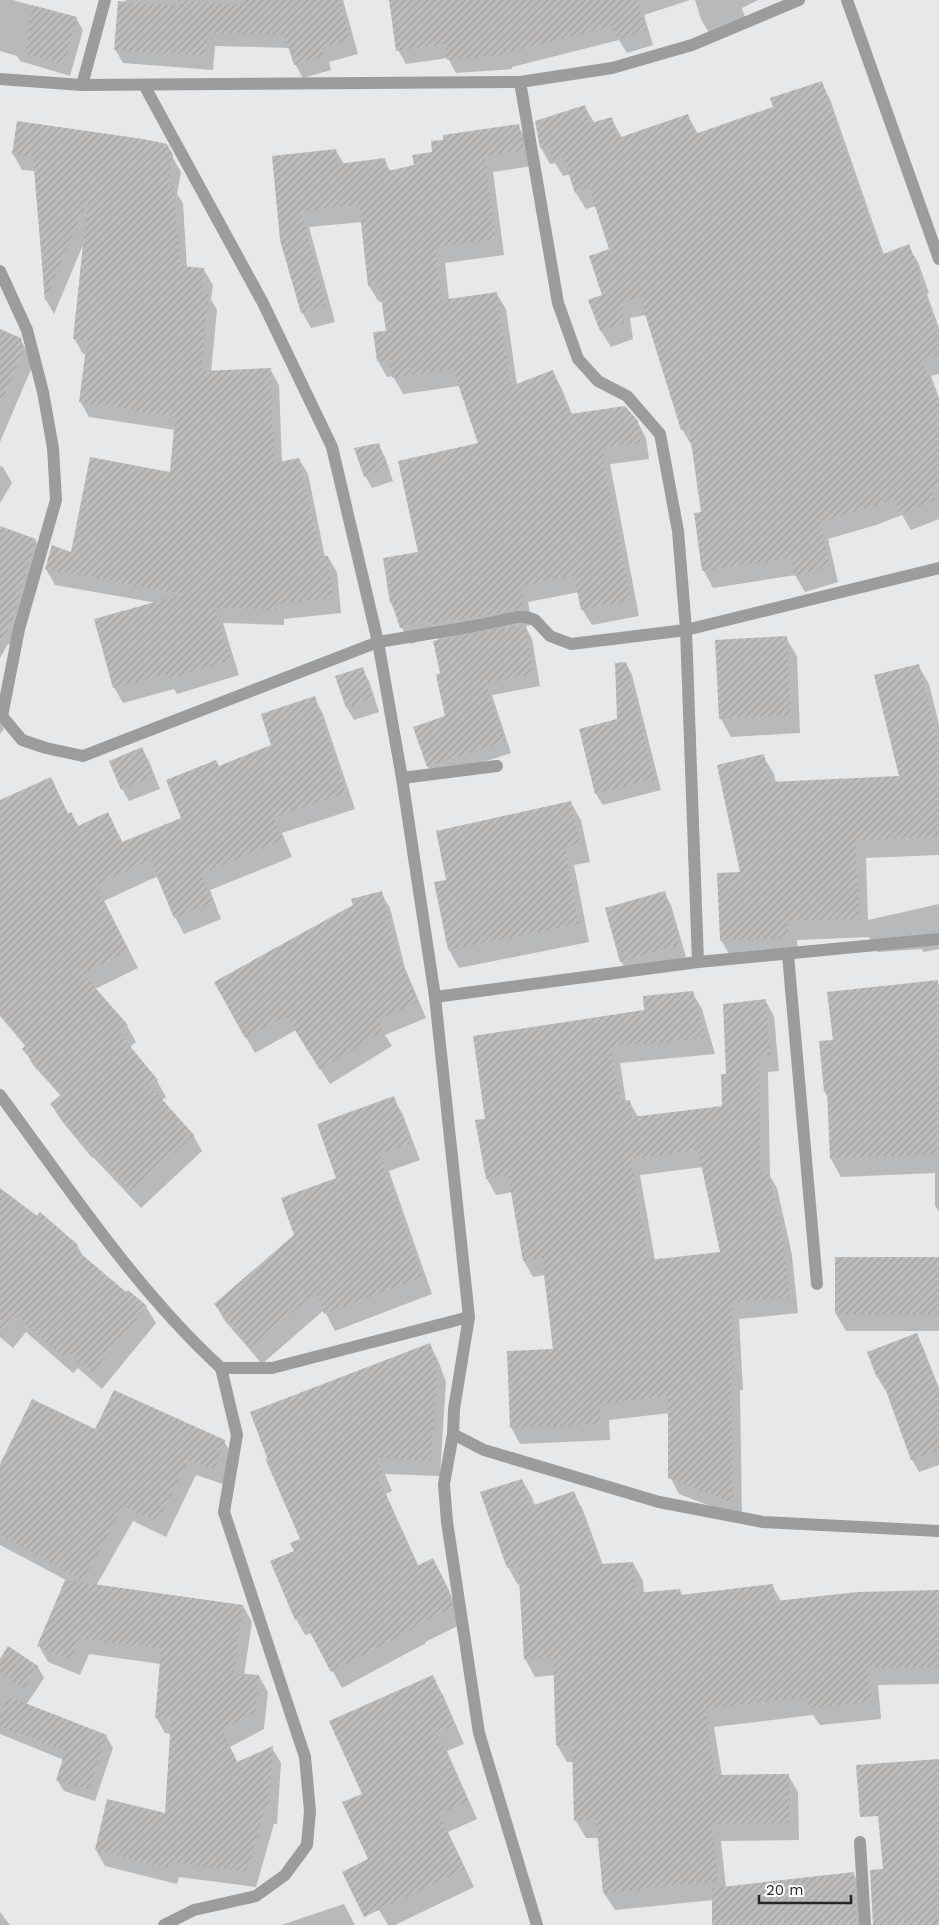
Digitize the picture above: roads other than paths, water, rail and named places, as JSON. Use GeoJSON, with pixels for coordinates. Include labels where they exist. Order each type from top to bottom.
{"type":"FeatureCollection","features":[{"type":"Feature","properties":{"kind":"street"},"geometry":{"type":"LineString","coordinates":[[82,85],[105,0]]}},
{"type":"Feature","properties":{"kind":"street"},"geometry":{"type":"LineString","coordinates":[[0,79],[82,85],[520,82],[612,68],[692,45],[800,0]]}},
{"type":"Feature","properties":{"kind":"street"},"geometry":{"type":"LineString","coordinates":[[847,0],[939,260]]}},
{"type":"Feature","properties":{"kind":"street"},"geometry":{"type":"LineString","coordinates":[[520,82],[558,303],[578,359],[598,382],[627,396],[660,434],[678,531],[686,630],[698,962]]}},
{"type":"Feature","properties":{"kind":"street"},"geometry":{"type":"LineString","coordinates":[[144,85],[263,302],[332,447],[378,642],[402,778],[435,997],[468,1317],[454,1409],[453,1434],[444,1484],[448,1532],[479,1733],[537,1925]]}},
{"type":"Feature","properties":{"kind":"street"},"geometry":{"type":"LineString","coordinates":[[0,271],[27,330],[43,392],[53,448],[56,500],[19,629],[2,716],[22,740],[46,748],[83,756],[378,642],[470,628],[517,617],[526,617],[534,620],[550,636],[571,644],[686,630],[939,568]]}},
{"type":"Feature","properties":{"kind":"street"},"geometry":{"type":"LineString","coordinates":[[402,778],[497,766]]}},
{"type":"Feature","properties":{"kind":"street"},"geometry":{"type":"LineString","coordinates":[[435,997],[698,962],[788,955],[939,939]]}},
{"type":"Feature","properties":{"kind":"street"},"geometry":{"type":"LineString","coordinates":[[788,955],[817,1284]]}},
{"type":"Feature","properties":{"kind":"street"},"geometry":{"type":"LineString","coordinates":[[0,1095],[114,1248],[168,1313],[221,1368],[237,1435],[224,1512],[305,1756],[310,1811],[307,1845],[285,1876],[256,1896],[194,1910],[164,1925]]}},
{"type":"Feature","properties":{"kind":"street"},"geometry":{"type":"LineString","coordinates":[[221,1368],[272,1368],[468,1317]]}},
{"type":"Feature","properties":{"kind":"street"},"geometry":{"type":"LineString","coordinates":[[453,1434],[493,1453],[659,1502],[763,1522],[939,1531]]}},
{"type":"Feature","properties":{"kind":"street"},"geometry":{"type":"LineString","coordinates":[[860,1842],[865,1925]]}}]}
